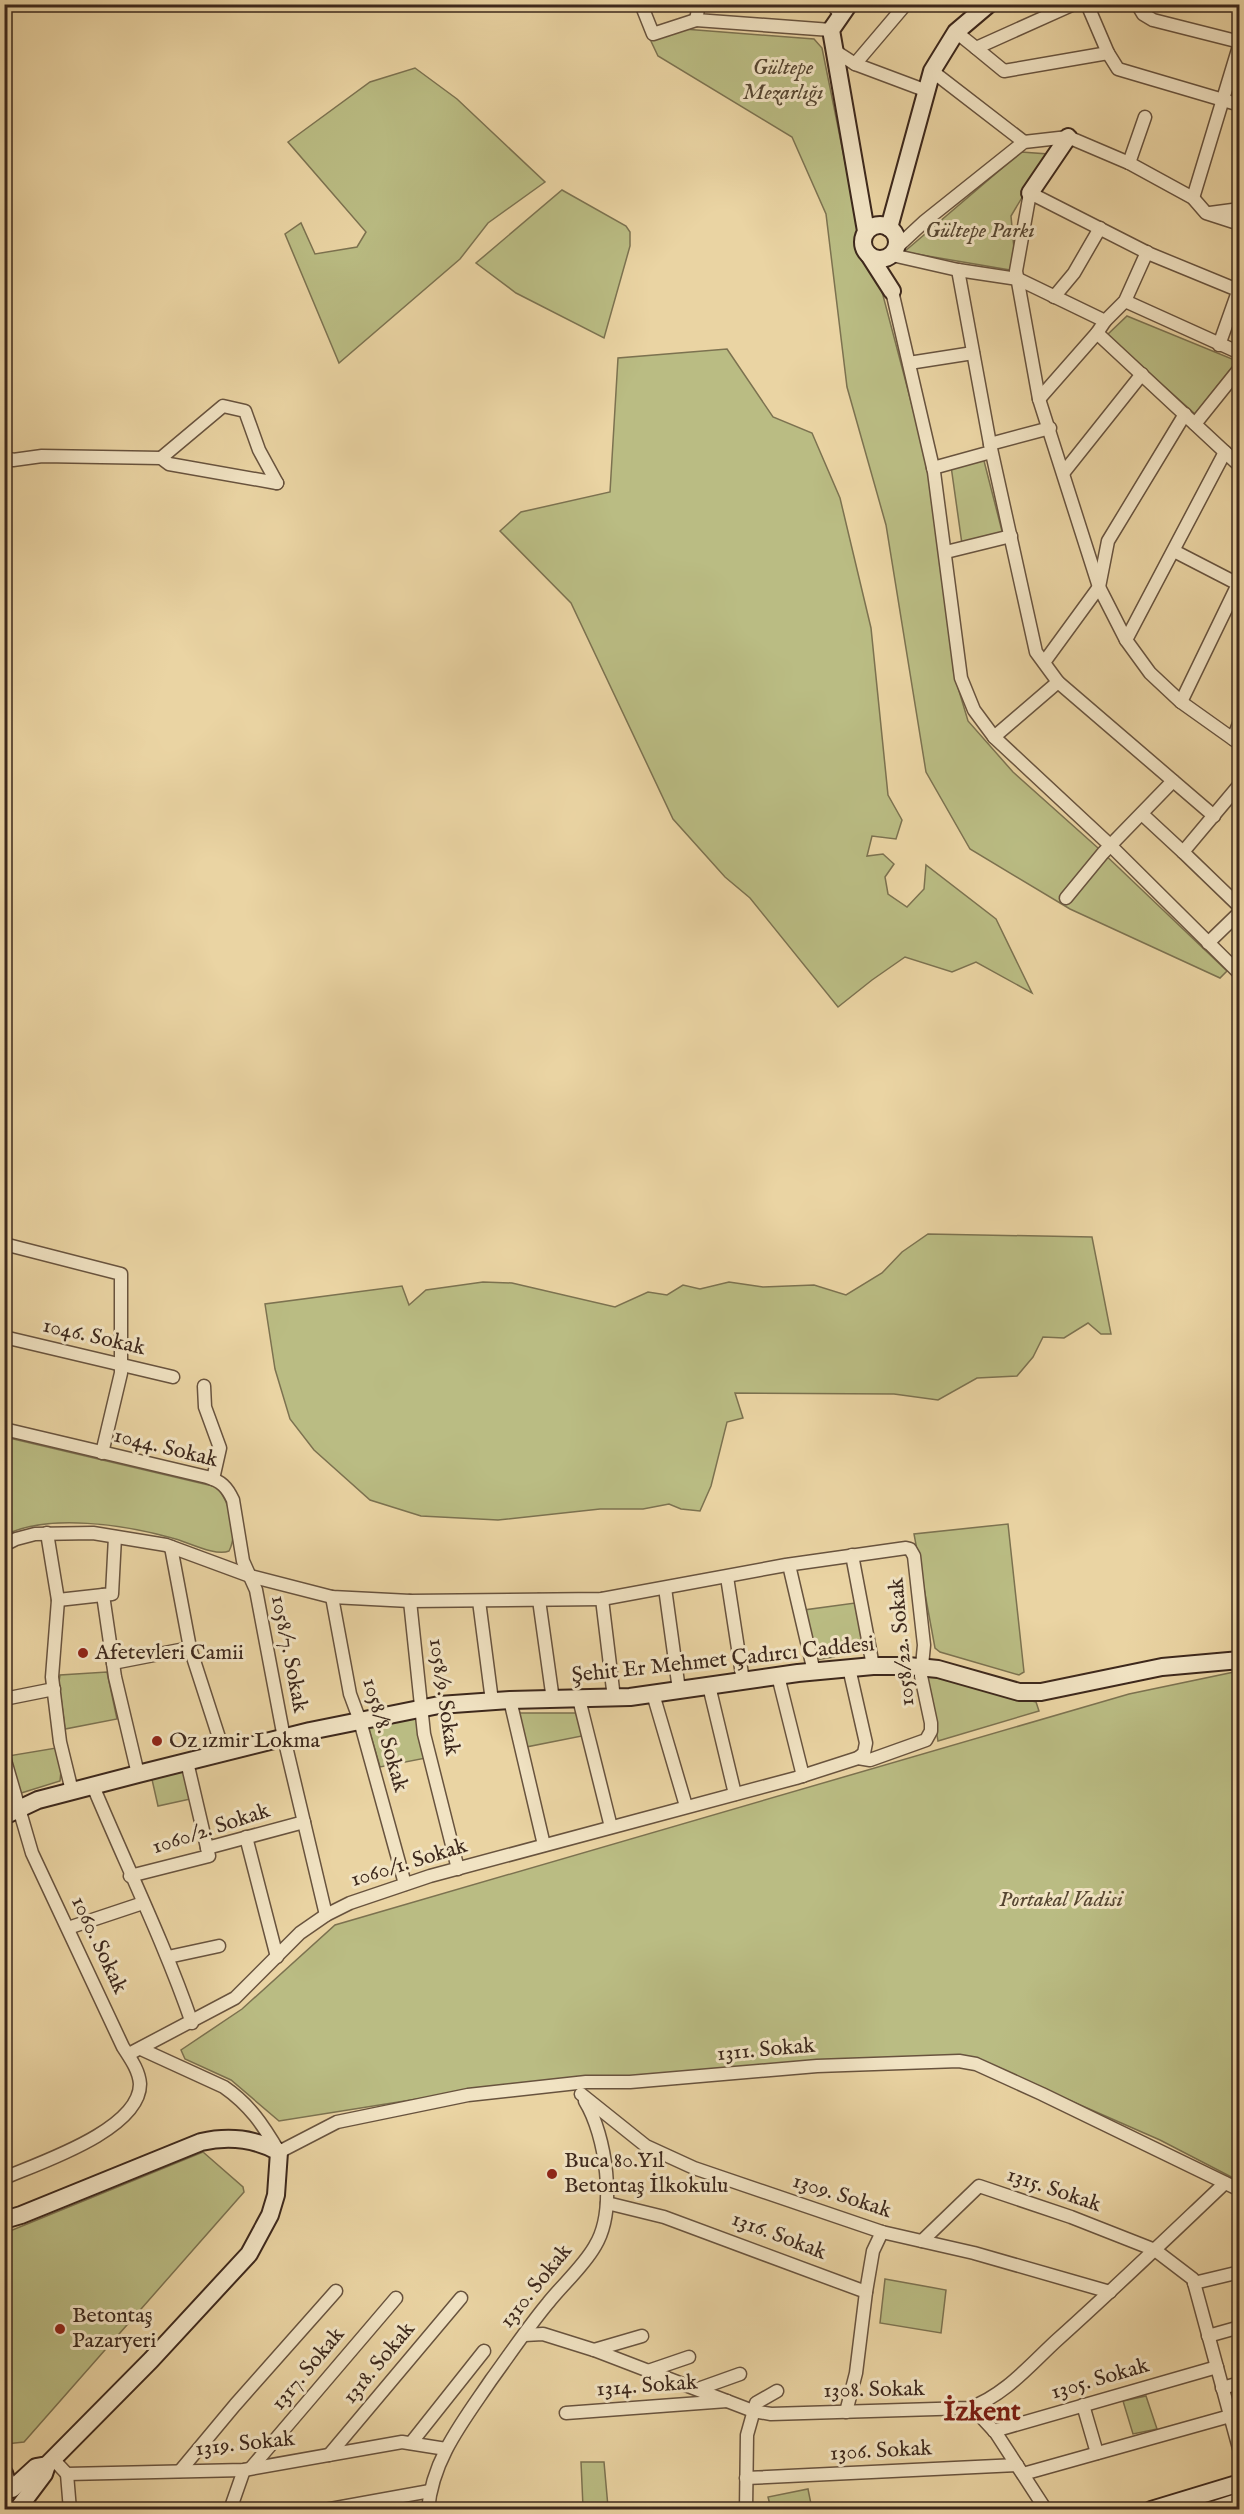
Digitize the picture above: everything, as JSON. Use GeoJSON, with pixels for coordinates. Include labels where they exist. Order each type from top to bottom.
{"type":"FeatureCollection","features":[{"type":"Feature","properties":{"kind":"street"},"geometry":{"type":"LineString","coordinates":[[641,4],[653,34],[696,20],[831,30]]}},
{"type":"Feature","properties":{"kind":"street"},"geometry":{"type":"LineString","coordinates":[[696,20],[699,4]]}},
{"type":"Feature","properties":{"kind":"street"},"geometry":{"type":"LineString","coordinates":[[855,64],[906,4]]}},
{"type":"Feature","properties":{"kind":"street"},"geometry":{"type":"LineString","coordinates":[[889,228],[932,71],[956,32],[989,4]]}},
{"type":"Feature","properties":{"kind":"street"},"geometry":{"type":"LineString","coordinates":[[976,48],[1074,4]]}},
{"type":"Feature","properties":{"kind":"street"},"geometry":{"type":"LineString","coordinates":[[1087,4],[1108,53],[1118,69],[1239,105]]}},
{"type":"Feature","properties":{"kind":"street"},"geometry":{"type":"LineString","coordinates":[[1137,4],[1143,14],[1153,20],[1239,42],[1224,100],[1193,198]]}},
{"type":"Feature","properties":{"kind":"street"},"geometry":{"type":"LineString","coordinates":[[841,8],[831,30],[866,231],[862,241],[892,291]]}},
{"type":"Feature","properties":{"kind":"street"},"geometry":{"type":"LineString","coordinates":[[956,32],[1004,71],[1108,53]]}},
{"type":"Feature","properties":{"kind":"street"},"geometry":{"type":"LineString","coordinates":[[835,51],[855,64],[927,91]]}},
{"type":"Feature","properties":{"kind":"street"},"geometry":{"type":"LineString","coordinates":[[932,71],[1024,142]]}},
{"type":"Feature","properties":{"kind":"street"},"geometry":{"type":"LineString","coordinates":[[1129,163],[1145,117]]}},
{"type":"Feature","properties":{"kind":"street"},"geometry":{"type":"LineString","coordinates":[[869,255],[878,259],[892,253],[925,221],[1024,142],[1068,137],[1129,163],[1193,198],[1206,213],[1239,224]]}},
{"type":"Feature","properties":{"kind":"street"},"geometry":{"type":"LineString","coordinates":[[1068,137],[1030,193],[1016,271],[1040,399],[1099,587],[1126,640],[1150,673],[1181,702],[1236,742],[1239,721]]}},
{"type":"Feature","properties":{"kind":"street"},"geometry":{"type":"LineString","coordinates":[[1030,193],[1147,252],[1239,290],[1235,312],[1219,345]]}},
{"type":"Feature","properties":{"kind":"street"},"geometry":{"type":"LineString","coordinates":[[1206,213],[1239,209]]}},
{"type":"Feature","properties":{"kind":"street"},"geometry":{"type":"LineString","coordinates":[[866,231],[876,225],[889,228],[897,237],[892,253],[892,291],[933,468],[961,678],[974,710],[994,737],[1111,846],[1239,974]]}},
{"type":"Feature","properties":{"kind":"street"},"geometry":{"type":"LineString","coordinates":[[1054,297],[1081,262],[1100,228]]}},
{"type":"Feature","properties":{"kind":"street"},"geometry":{"type":"LineString","coordinates":[[1040,399],[1105,321],[1125,301],[1147,252]]}},
{"type":"Feature","properties":{"kind":"street"},"geometry":{"type":"LineString","coordinates":[[892,253],[958,270],[1018,279],[1105,321]]}},
{"type":"Feature","properties":{"kind":"street"},"geometry":{"type":"LineString","coordinates":[[958,270],[991,448],[1036,652],[1058,682],[1214,816]]}},
{"type":"Feature","properties":{"kind":"street"},"geometry":{"type":"LineString","coordinates":[[1125,301],[1239,353]]}},
{"type":"Feature","properties":{"kind":"street"},"geometry":{"type":"LineString","coordinates":[[1097,333],[1239,466]]}},
{"type":"Feature","properties":{"kind":"street"},"geometry":{"type":"LineString","coordinates":[[909,363],[973,353]]}},
{"type":"Feature","properties":{"kind":"street"},"geometry":{"type":"LineString","coordinates":[[1195,424],[1239,368]]}},
{"type":"Feature","properties":{"kind":"street"},"geometry":{"type":"LineString","coordinates":[[1064,472],[1142,374]]}},
{"type":"Feature","properties":{"kind":"street"},"geometry":{"type":"LineString","coordinates":[[4,457],[13,460],[42,456],[161,458],[169,464],[277,483],[259,450],[245,411],[223,406],[161,458]]}},
{"type":"Feature","properties":{"kind":"street"},"geometry":{"type":"LineString","coordinates":[[1045,662],[1099,587],[1108,541],[1185,414]]}},
{"type":"Feature","properties":{"kind":"street"},"geometry":{"type":"LineString","coordinates":[[933,468],[1050,428]]}},
{"type":"Feature","properties":{"kind":"street"},"geometry":{"type":"LineString","coordinates":[[1126,640],[1225,452]]}},
{"type":"Feature","properties":{"kind":"street"},"geometry":{"type":"LineString","coordinates":[[946,552],[1011,536]]}},
{"type":"Feature","properties":{"kind":"street"},"geometry":{"type":"LineString","coordinates":[[1174,551],[1239,582],[1181,702]]}},
{"type":"Feature","properties":{"kind":"street"},"geometry":{"type":"LineString","coordinates":[[994,737],[1058,682]]}},
{"type":"Feature","properties":{"kind":"street"},"geometry":{"type":"LineString","coordinates":[[1066,898],[1111,846],[1173,781]]}},
{"type":"Feature","properties":{"kind":"street"},"geometry":{"type":"LineString","coordinates":[[1183,852],[1239,784]]}},
{"type":"Feature","properties":{"kind":"street"},"geometry":{"type":"LineString","coordinates":[[1142,814],[1239,907]]}},
{"type":"Feature","properties":{"kind":"street"},"geometry":{"type":"LineString","coordinates":[[1208,944],[1239,912]]}},
{"type":"Feature","properties":{"kind":"street"},"geometry":{"type":"LineString","coordinates":[[4,1244],[121,1274],[121,1365],[102,1453]]}},
{"type":"Feature","properties":{"kind":"street","name":"1046. Sokak"},"geometry":{"type":"LineString","coordinates":[[4,1338],[173,1377]]}},
{"type":"Feature","properties":{"kind":"street"},"geometry":{"type":"LineString","coordinates":[[204,1386],[205,1407],[220,1448],[213,1479]]}},
{"type":"Feature","properties":{"kind":"street","name":"1044. Sokak"},"geometry":{"type":"LineString","coordinates":[[4,1429],[213,1479],[225,1485],[233,1500],[243,1561],[250,1576]]}},
{"type":"Feature","properties":{"kind":"street"},"geometry":{"type":"LineString","coordinates":[[4,1545],[23,1536],[47,1533],[77,1532],[115,1537],[171,1547],[250,1576],[332,1597],[410,1601],[602,1599],[789,1565],[852,1556],[873,1666]]}},
{"type":"Feature","properties":{"kind":"street"},"geometry":{"type":"LineString","coordinates":[[47,1533],[58,1600],[52,1677],[60,1742],[72,1791]]}},
{"type":"Feature","properties":{"kind":"street"},"geometry":{"type":"LineString","coordinates":[[58,1600],[112,1594],[115,1537]]}},
{"type":"Feature","properties":{"kind":"street"},"geometry":{"type":"LineString","coordinates":[[171,1547],[190,1648],[224,1753]]}},
{"type":"Feature","properties":{"kind":"street","name":"1058/22. Sokak"},"geometry":{"type":"LineString","coordinates":[[852,1556],[910,1549],[915,1562],[924,1645],[921,1676],[931,1731]]}},
{"type":"Feature","properties":{"kind":"street"},"geometry":{"type":"LineString","coordinates":[[789,1565],[814,1672]]}},
{"type":"Feature","properties":{"kind":"street","name":"1058/7. Sokak"},"geometry":{"type":"LineString","coordinates":[[250,1576],[256,1590],[284,1738],[326,1915]]}},
{"type":"Feature","properties":{"kind":"street"},"geometry":{"type":"LineString","coordinates":[[727,1577],[743,1681]]}},
{"type":"Feature","properties":{"kind":"street"},"geometry":{"type":"LineString","coordinates":[[665,1588],[679,1690]]}},
{"type":"Feature","properties":{"kind":"street"},"geometry":{"type":"LineString","coordinates":[[103,1595],[113,1663],[138,1774]]}},
{"type":"Feature","properties":{"kind":"street","name":"1058/8. Sokak"},"geometry":{"type":"LineString","coordinates":[[332,1597],[350,1694],[360,1721],[405,1884]]}},
{"type":"Feature","properties":{"kind":"street"},"geometry":{"type":"LineString","coordinates":[[602,1599],[614,1698]]}},
{"type":"Feature","properties":{"kind":"street"},"geometry":{"type":"LineString","coordinates":[[539,1600],[553,1700]]}},
{"type":"Feature","properties":{"kind":"street","name":"1058/9. Sokak"},"geometry":{"type":"LineString","coordinates":[[410,1601],[424,1734],[458,1869]]}},
{"type":"Feature","properties":{"kind":"street"},"geometry":{"type":"LineString","coordinates":[[479,1601],[492,1701]]}},
{"type":"Feature","properties":{"kind":"street"},"geometry":{"type":"LineString","coordinates":[[113,1663],[190,1648]]}},
{"type":"Feature","properties":{"kind":"street","name":"Şehit Er Mehmet Çadırcı Caddesi"},"geometry":{"type":"LineString","coordinates":[[11,1813],[38,1800],[72,1791],[284,1738],[421,1707],[510,1700],[614,1698],[873,1666],[923,1667],[1019,1692],[1030,1692],[1162,1667],[1239,1659]]}},
{"type":"Feature","properties":{"kind":"street"},"geometry":{"type":"LineString","coordinates":[[849,1668],[866,1743],[864,1753],[858,1758]]}},
{"type":"Feature","properties":{"kind":"street"},"geometry":{"type":"LineString","coordinates":[[778,1676],[803,1776]]}},
{"type":"Feature","properties":{"kind":"street"},"geometry":{"type":"LineString","coordinates":[[709,1686],[735,1794]]}},
{"type":"Feature","properties":{"kind":"street"},"geometry":{"type":"LineString","coordinates":[[4,1699],[54,1689]]}},
{"type":"Feature","properties":{"kind":"street"},"geometry":{"type":"LineString","coordinates":[[653,1694],[686,1806]]}},
{"type":"Feature","properties":{"kind":"street"},"geometry":{"type":"LineString","coordinates":[[579,1699],[611,1827]]}},
{"type":"Feature","properties":{"kind":"street"},"geometry":{"type":"LineString","coordinates":[[510,1700],[544,1845]]}},
{"type":"Feature","properties":{"kind":"street","name":"1060/1. Sokak"},"geometry":{"type":"LineString","coordinates":[[135,2052],[236,1998],[300,1933],[326,1915],[350,1903],[405,1884],[803,1776],[858,1758],[870,1760],[919,1744],[926,1740],[931,1731]]}},
{"type":"Feature","properties":{"kind":"street","name":"1060. Sokak"},"geometry":{"type":"LineString","coordinates":[[4,1757],[11,1813],[32,1852],[123,2047],[135,2052]]}},
{"type":"Feature","properties":{"kind":"street"},"geometry":{"type":"LineString","coordinates":[[187,1762],[207,1848]]}},
{"type":"Feature","properties":{"kind":"street"},"geometry":{"type":"LineString","coordinates":[[93,1786],[130,1876],[168,1957],[192,2023]]}},
{"type":"Feature","properties":{"kind":"street","name":"1060/2. Sokak"},"geometry":{"type":"LineString","coordinates":[[130,1876],[209,1856],[207,1848],[304,1822]]}},
{"type":"Feature","properties":{"kind":"street"},"geometry":{"type":"LineString","coordinates":[[246,1837],[277,1957]]}},
{"type":"Feature","properties":{"kind":"street"},"geometry":{"type":"LineString","coordinates":[[68,1928],[143,1903]]}},
{"type":"Feature","properties":{"kind":"street"},"geometry":{"type":"LineString","coordinates":[[168,1957],[219,1946]]}},
{"type":"Feature","properties":{"kind":"street"},"geometry":{"type":"LineString","coordinates":[[4,2178],[96,2137],[127,2112],[135,2103],[140,2085],[135,2052],[224,2087],[258,2118],[279,2152],[276,2195],[266,2226],[249,2254],[151,2360],[50,2462],[19,2508]]}},
{"type":"Feature","properties":{"kind":"street","name":"1311. Sokak"},"geometry":{"type":"LineString","coordinates":[[279,2152],[337,2122],[468,2095],[563,2084],[630,2082],[817,2066],[959,2061],[976,2064],[1023,2085],[1239,2190]]}},
{"type":"Feature","properties":{"kind":"street"},"geometry":{"type":"LineString","coordinates":[[563,2084],[581,2094]]}},
{"type":"Feature","properties":{"kind":"street","name":"1310. Sokak"},"geometry":{"type":"LineString","coordinates":[[428,2510],[432,2480],[455,2433],[524,2335],[595,2247],[602,2228],[607,2203],[600,2133],[595,2118],[581,2094]]}},
{"type":"Feature","properties":{"kind":"street","name":"1309. Sokak"},"geometry":{"type":"LineString","coordinates":[[581,2094],[646,2146],[694,2168],[882,2232],[974,2253],[1110,2292]]}},
{"type":"Feature","properties":{"kind":"street"},"geometry":{"type":"LineString","coordinates":[[4,2220],[21,2216],[201,2142],[230,2137],[265,2145],[279,2152]]}},
{"type":"Feature","properties":{"kind":"street","name":"1308. Sokak"},"geometry":{"type":"LineString","coordinates":[[524,2335],[543,2334],[594,2350],[753,2411],[771,2414],[972,2407],[984,2403],[1003,2388],[1110,2292],[1225,2183]]}},
{"type":"Feature","properties":{"kind":"street","name":"1315. Sokak"},"geometry":{"type":"LineString","coordinates":[[922,2241],[979,2186],[1071,2217],[1155,2250]]}},
{"type":"Feature","properties":{"kind":"street","name":"1316. Sokak"},"geometry":{"type":"LineString","coordinates":[[607,2203],[675,2220],[866,2292]]}},
{"type":"Feature","properties":{"kind":"street"},"geometry":{"type":"LineString","coordinates":[[846,2412],[856,2373],[873,2251],[882,2232]]}},
{"type":"Feature","properties":{"kind":"street"},"geometry":{"type":"LineString","coordinates":[[1155,2250],[1193,2280],[1239,2452]]}},
{"type":"Feature","properties":{"kind":"street"},"geometry":{"type":"LineString","coordinates":[[1194,2283],[1239,2272]]}},
{"type":"Feature","properties":{"kind":"street"},"geometry":{"type":"LineString","coordinates":[[180,2471],[336,2291]]}},
{"type":"Feature","properties":{"kind":"street","name":"1317. Sokak"},"geometry":{"type":"LineString","coordinates":[[248,2469],[396,2298]]}},
{"type":"Feature","properties":{"kind":"street","name":"1318. Sokak"},"geometry":{"type":"LineString","coordinates":[[329,2455],[461,2298]]}},
{"type":"Feature","properties":{"kind":"street"},"geometry":{"type":"LineString","coordinates":[[1208,2336],[1239,2327]]}},
{"type":"Feature","properties":{"kind":"street"},"geometry":{"type":"LineString","coordinates":[[594,2350],[642,2336]]}},
{"type":"Feature","properties":{"kind":"street"},"geometry":{"type":"LineString","coordinates":[[411,2443],[484,2351]]}},
{"type":"Feature","properties":{"kind":"street"},"geometry":{"type":"LineString","coordinates":[[648,2371],[689,2356]]}},
{"type":"Feature","properties":{"kind":"street","name":"1305. Sokak"},"geometry":{"type":"LineString","coordinates":[[994,2431],[1217,2367]]}},
{"type":"Feature","properties":{"kind":"street"},"geometry":{"type":"LineString","coordinates":[[698,2389],[740,2374]]}},
{"type":"Feature","properties":{"kind":"street"},"geometry":{"type":"LineString","coordinates":[[1222,2388],[1239,2383]]}},
{"type":"Feature","properties":{"kind":"street"},"geometry":{"type":"LineString","coordinates":[[742,2509],[746,2478],[747,2435],[753,2411],[756,2403],[777,2391]]}},
{"type":"Feature","properties":{"kind":"street","name":"1314. Sokak"},"geometry":{"type":"LineString","coordinates":[[566,2413],[731,2401]]}},
{"type":"Feature","properties":{"kind":"street"},"geometry":{"type":"LineString","coordinates":[[1083,2405],[1097,2453]]}},
{"type":"Feature","properties":{"kind":"street"},"geometry":{"type":"LineString","coordinates":[[972,2407],[994,2431],[1046,2510]]}},
{"type":"Feature","properties":{"kind":"street","name":"1306. Sokak"},"geometry":{"type":"LineString","coordinates":[[746,2478],[1020,2470],[1097,2453],[1230,2416]]}},
{"type":"Feature","properties":{"kind":"street","name":"1319. Sokak"},"geometry":{"type":"LineString","coordinates":[[67,2474],[248,2469],[402,2442],[446,2449]]}},
{"type":"Feature","properties":{"kind":"street"},"geometry":{"type":"LineString","coordinates":[[50,2462],[67,2474],[70,2510]]}},
{"type":"Feature","properties":{"kind":"street"},"geometry":{"type":"LineString","coordinates":[[19,2508],[18,2496],[8,2485],[36,2467],[50,2462]]}},
{"type":"Feature","properties":{"kind":"street"},"geometry":{"type":"LineString","coordinates":[[230,2510],[248,2469]]}},
{"type":"Feature","properties":{"kind":"street"},"geometry":{"type":"LineString","coordinates":[[1151,2510],[1239,2483]]}},
{"type":"Feature","properties":{"kind":"street"},"geometry":{"type":"LineString","coordinates":[[326,2510],[430,2491]]}},
{"type":"Feature","properties":{"kind":"green space","name":"Gültepe Mezarlığı"},"geometry":{"type":"Polygon","coordinates":[[[684,29],[814,39],[822,48],[864,256],[880,284],[933,485],[954,674],[968,721],[1013,772],[1098,848],[1227,971],[1220,978],[1070,909],[970,849],[926,772],[886,525],[847,387],[826,214],[792,137],[658,56],[649,37],[684,29]]]}},
{"type":"Feature","properties":{"kind":"green space"},"geometry":{"type":"Polygon","coordinates":[[[415,68],[457,99],[545,182],[488,223],[460,259],[339,363],[285,234],[301,223],[315,254],[357,247],[366,232],[288,142],[370,82],[415,68]]]}},
{"type":"Feature","properties":{"kind":"green space","name":"Gültepe Parkı"},"geometry":{"type":"Polygon","coordinates":[[[1021,152],[1048,154],[1011,216],[1016,271],[904,252],[1021,152]]]}},
{"type":"Feature","properties":{"kind":"green space"},"geometry":{"type":"Polygon","coordinates":[[[562,190],[626,226],[630,232],[630,246],[604,338],[516,293],[476,263],[562,190]]]}},
{"type":"Feature","properties":{"kind":"green space"},"geometry":{"type":"Polygon","coordinates":[[[1127,316],[1237,361],[1195,414],[1107,335],[1127,316]]]}},
{"type":"Feature","properties":{"kind":"green space"},"geometry":{"type":"Polygon","coordinates":[[[727,349],[773,417],[812,433],[840,498],[871,628],[888,795],[902,820],[896,839],[872,836],[867,856],[883,854],[894,864],[885,877],[888,894],[907,907],[924,889],[926,865],[996,919],[1032,993],[976,962],[952,972],[905,957],[838,1007],[750,898],[725,877],[673,819],[571,603],[500,531],[521,512],[610,492],[618,358],[727,349]]]}},
{"type":"Feature","properties":{"kind":"green space"},"geometry":{"type":"Polygon","coordinates":[[[983,457],[1003,535],[962,544],[951,466],[983,457]]]}},
{"type":"Feature","properties":{"kind":"green space"},"geometry":{"type":"Polygon","coordinates":[[[928,1234],[1092,1237],[1111,1334],[1101,1334],[1088,1323],[1064,1338],[1043,1337],[1033,1357],[1017,1376],[977,1378],[938,1400],[894,1394],[735,1393],[743,1418],[727,1422],[711,1486],[700,1511],[681,1509],[669,1504],[643,1509],[600,1509],[498,1520],[421,1516],[370,1500],[314,1450],[290,1419],[275,1369],[265,1304],[402,1286],[409,1305],[426,1290],[483,1282],[512,1283],[615,1307],[648,1292],[667,1295],[683,1285],[700,1289],[729,1282],[763,1287],[814,1285],[846,1295],[882,1273],[902,1252],[928,1234]]]}},
{"type":"Feature","properties":{"kind":"green space"},"geometry":{"type":"Polygon","coordinates":[[[5,1437],[217,1487],[229,1509],[233,1526],[229,1551],[216,1552],[153,1533],[87,1523],[43,1524],[5,1535],[5,1437]]]}},
{"type":"Feature","properties":{"kind":"green space"},"geometry":{"type":"Polygon","coordinates":[[[1008,1524],[1024,1672],[1019,1675],[940,1652],[935,1648],[914,1534],[1008,1524]]]}},
{"type":"Feature","properties":{"kind":"green space"},"geometry":{"type":"Polygon","coordinates":[[[855,1603],[865,1643],[863,1648],[838,1652],[834,1657],[815,1660],[804,1610],[855,1603]]]}},
{"type":"Feature","properties":{"kind":"green space","name":"Portakal Vadisi"},"geometry":{"type":"Polygon","coordinates":[[[1239,1671],[1239,2181],[1160,2140],[973,2058],[455,2093],[279,2121],[231,2080],[185,2059],[181,2050],[242,2009],[335,1925],[1129,1694],[1239,1671]]]}},
{"type":"Feature","properties":{"kind":"green space"},"geometry":{"type":"Polygon","coordinates":[[[107,1672],[117,1719],[65,1729],[60,1675],[107,1672]]]}},
{"type":"Feature","properties":{"kind":"green space"},"geometry":{"type":"Polygon","coordinates":[[[927,1675],[1036,1702],[1039,1711],[938,1741],[927,1675]]]}},
{"type":"Feature","properties":{"kind":"green space"},"geometry":{"type":"Polygon","coordinates":[[[518,1713],[576,1713],[582,1736],[526,1747],[518,1713]]]}},
{"type":"Feature","properties":{"kind":"green space"},"geometry":{"type":"Polygon","coordinates":[[[415,1716],[426,1758],[380,1767],[368,1726],[415,1716]]]}},
{"type":"Feature","properties":{"kind":"green space"},"geometry":{"type":"Polygon","coordinates":[[[56,1748],[61,1771],[60,1781],[18,1794],[8,1756],[56,1748]]]}},
{"type":"Feature","properties":{"kind":"green space"},"geometry":{"type":"Polygon","coordinates":[[[188,1765],[195,1798],[158,1806],[151,1775],[188,1765]]]}},
{"type":"Feature","properties":{"kind":"green space"},"geometry":{"type":"Polygon","coordinates":[[[203,2152],[243,2187],[244,2192],[24,2442],[6,2444],[5,2233],[203,2152]]]}},
{"type":"Feature","properties":{"kind":"green space"},"geometry":{"type":"Polygon","coordinates":[[[885,2279],[946,2290],[941,2333],[880,2323],[885,2279]]]}},
{"type":"Feature","properties":{"kind":"green space"},"geometry":{"type":"Polygon","coordinates":[[[1146,2396],[1157,2429],[1133,2434],[1123,2401],[1146,2396]]]}},
{"type":"Feature","properties":{"kind":"green space"},"geometry":{"type":"Polygon","coordinates":[[[581,2462],[604,2462],[608,2507],[583,2507],[581,2462]]]}},
{"type":"Feature","properties":{"kind":"green space"},"geometry":{"type":"Polygon","coordinates":[[[808,2489],[812,2509],[771,2509],[768,2497],[808,2489]]]}},
{"type":"Feature","properties":{"kind":"place","name":"Afetevleri Camii"},"geometry":{"type":"Point","coordinates":[83,1653]}},
{"type":"Feature","properties":{"kind":"place","name":"Oz ızmir Lokma"},"geometry":{"type":"Point","coordinates":[157,1741]}},
{"type":"Feature","properties":{"kind":"place","name":"Buca 80.Yıl Betontaş İlkokulu"},"geometry":{"type":"Point","coordinates":[552,2174]}},
{"type":"Feature","properties":{"kind":"place","name":"Betontaş Pazaryeri"},"geometry":{"type":"Point","coordinates":[60,2329]}},
{"type":"Feature","properties":{"kind":"district","name":"İzkent"},"geometry":{"type":"Point","coordinates":[982,2412]}}]}
